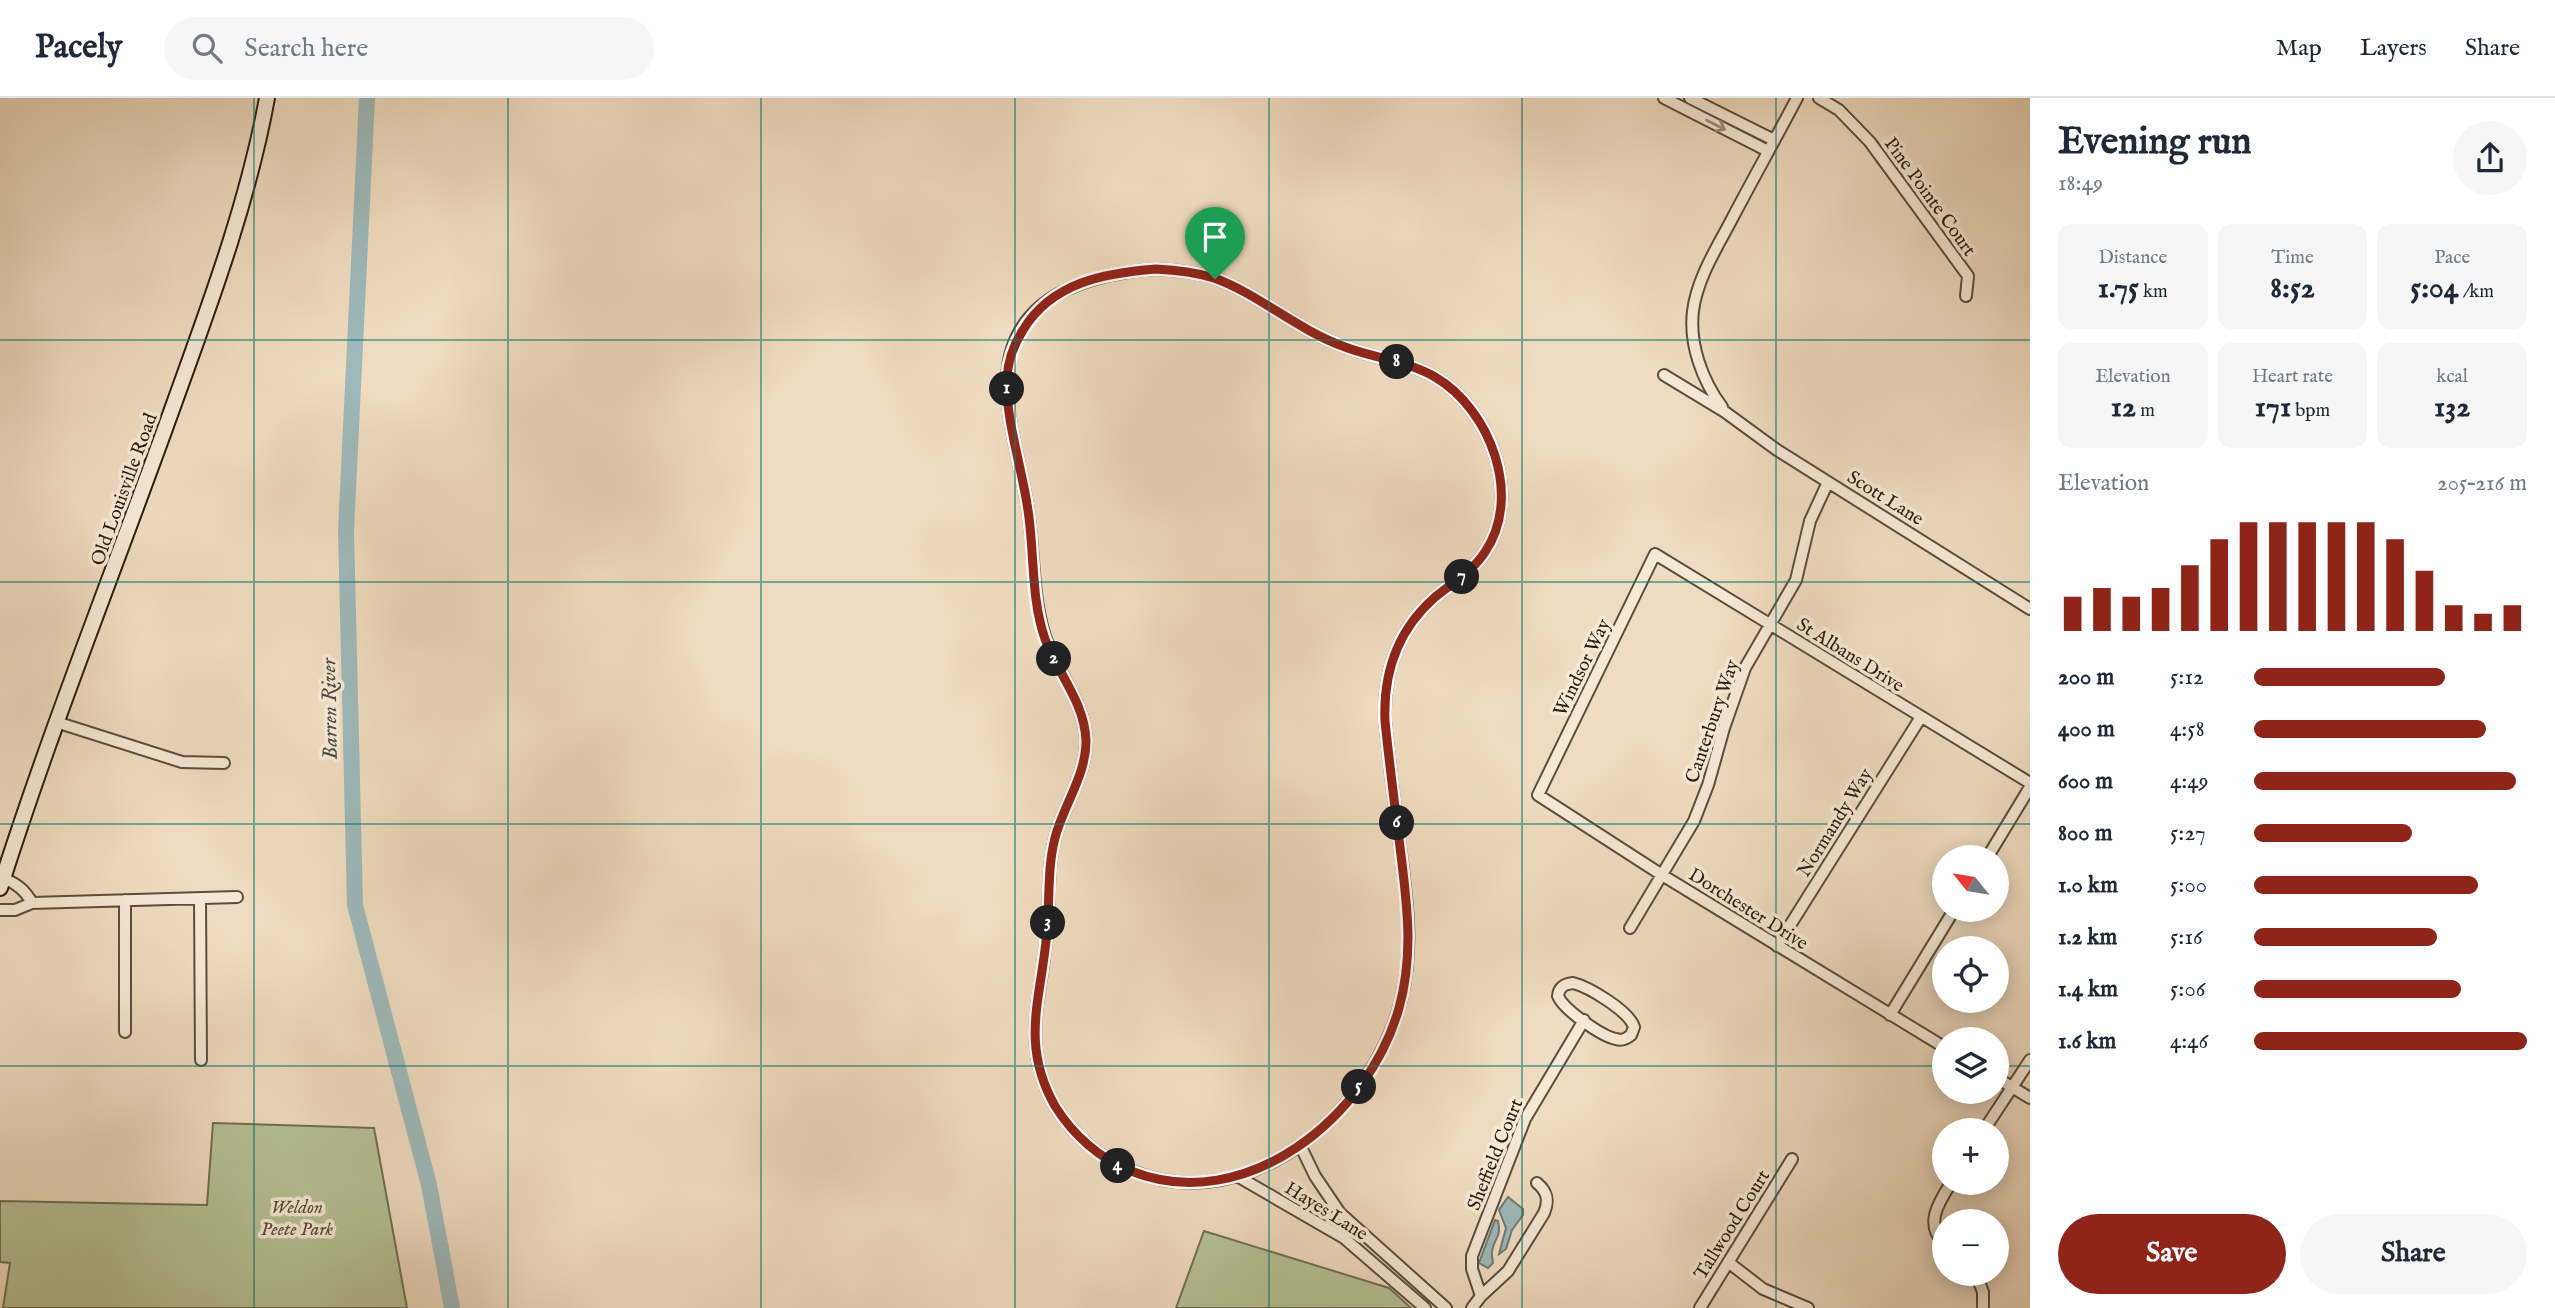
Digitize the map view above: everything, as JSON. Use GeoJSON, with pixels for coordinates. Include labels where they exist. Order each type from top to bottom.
{"type":"FeatureCollection","features":[{"type":"Feature","properties":{"kind":"street","name":"Old Louisville Road"},"geometry":{"type":"LineString","coordinates":[[2,883],[56,722],[204,323],[246,192],[267,98]]}},
{"type":"Feature","properties":{"kind":"street"},"geometry":{"type":"LineString","coordinates":[[1664,98],[1768,151]]}},
{"type":"Feature","properties":{"kind":"street"},"geometry":{"type":"LineString","coordinates":[[1690,98],[1774,140]]}},
{"type":"Feature","properties":{"kind":"street","name":"Scott Lane"},"geometry":{"type":"LineString","coordinates":[[1725,412],[1709,387],[1700,365],[1692,331],[1693,307],[1704,274],[1797,98]]}},
{"type":"Feature","properties":{"kind":"street","name":"Pine Pointe Court"},"geometry":{"type":"LineString","coordinates":[[1819,98],[1839,110],[1870,142],[1968,276],[1966,296]]}},
{"type":"Feature","properties":{"kind":"street"},"geometry":{"type":"LineString","coordinates":[[1156,269],[1196,273],[1234,287],[1318,336],[1432,375],[1451,388],[1467,404],[1489,444],[1499,475],[1501,508],[1493,540],[1474,566],[1434,598],[1411,623],[1394,651],[1387,676],[1385,721],[1409,913],[1407,969],[1399,1010],[1384,1047],[1366,1077],[1335,1115],[1300,1145],[1265,1166],[1237,1176],[1196,1182],[1168,1181],[1135,1173],[1110,1161],[1077,1134],[1059,1112],[1047,1090],[1036,1052],[1034,1020],[1047,938],[1051,856],[1059,823],[1079,776],[1086,741],[1079,706],[1054,659],[1042,628],[1028,508],[1007,380],[1012,351],[1026,323],[1037,310],[1063,290],[1096,278],[1156,269]]}},
{"type":"Feature","properties":{"kind":"street","name":"Scott Lane"},"geometry":{"type":"LineString","coordinates":[[1664,375],[1725,412],[1757,437],[2030,609]]}},
{"type":"Feature","properties":{"kind":"street","name":"Canterbury Way"},"geometry":{"type":"LineString","coordinates":[[1630,928],[1693,821],[1708,785],[1745,668],[1796,580],[1810,521],[1828,482]]}},
{"type":"Feature","properties":{"kind":"street","name":"St Albans Drive"},"geometry":{"type":"LineString","coordinates":[[1655,554],[2030,785]]}},
{"type":"Feature","properties":{"kind":"street","name":"Windsor Way"},"geometry":{"type":"LineString","coordinates":[[1538,795],[1655,554]]}},
{"type":"Feature","properties":{"kind":"street","name":"Normandy Way"},"geometry":{"type":"LineString","coordinates":[[1777,946],[1921,717]]}},
{"type":"Feature","properties":{"kind":"street"},"geometry":{"type":"LineString","coordinates":[[56,722],[182,762],[224,763]]}},
{"type":"Feature","properties":{"kind":"street"},"geometry":{"type":"LineString","coordinates":[[1995,845],[2030,785]]}},
{"type":"Feature","properties":{"kind":"street","name":"Dorchester Drive"},"geometry":{"type":"LineString","coordinates":[[1538,795],[1662,875],[1932,1040]]}},
{"type":"Feature","properties":{"kind":"street"},"geometry":{"type":"LineString","coordinates":[[2,883],[17,884],[26,892],[32,903]]}},
{"type":"Feature","properties":{"kind":"street"},"geometry":{"type":"LineString","coordinates":[[0,910],[15,910],[32,903],[237,897]]}},
{"type":"Feature","properties":{"kind":"street"},"geometry":{"type":"LineString","coordinates":[[125,900],[125,1032]]}},
{"type":"Feature","properties":{"kind":"street"},"geometry":{"type":"LineString","coordinates":[[200,900],[201,1060]]}},
{"type":"Feature","properties":{"kind":"street"},"geometry":{"type":"LineString","coordinates":[[1890,1015],[1947,922]]}},
{"type":"Feature","properties":{"kind":"street"},"geometry":{"type":"LineString","coordinates":[[1573,983],[1581,986],[1610,1003],[1629,1017],[1634,1030],[1629,1037],[1616,1040],[1584,1020],[1560,1001],[1558,993],[1564,985],[1573,983]]}},
{"type":"Feature","properties":{"kind":"street","name":"Sheffield Court"},"geometry":{"type":"LineString","coordinates":[[1481,1296],[1471,1265],[1474,1251],[1525,1118],[1584,1020]]}},
{"type":"Feature","properties":{"kind":"street"},"geometry":{"type":"LineString","coordinates":[[1992,1118],[2030,1060]]}},
{"type":"Feature","properties":{"kind":"street"},"geometry":{"type":"LineString","coordinates":[[2009,1085],[2030,1098]]}},
{"type":"Feature","properties":{"kind":"street","name":"Hayes Lane"},"geometry":{"type":"LineString","coordinates":[[1300,1145],[1321,1186],[1340,1213],[1446,1308]]}},
{"type":"Feature","properties":{"kind":"street","name":"Tallwood Court"},"geometry":{"type":"LineString","coordinates":[[1700,1308],[1792,1159]]}},
{"type":"Feature","properties":{"kind":"street","name":"Hayes Lane"},"geometry":{"type":"LineString","coordinates":[[1237,1176],[1344,1238],[1426,1308]]}},
{"type":"Feature","properties":{"kind":"street"},"geometry":{"type":"LineString","coordinates":[[1472,1308],[1481,1296],[1508,1272],[1544,1213],[1546,1195],[1537,1183]]}},
{"type":"Feature","properties":{"kind":"street"},"geometry":{"type":"LineString","coordinates":[[1728,1262],[1763,1289],[1808,1308]]}},
{"type":"Feature","properties":{"kind":"street"},"geometry":{"type":"LineString","coordinates":[[1981,1286],[1983,1308]]}},
{"type":"Feature","properties":{"kind":"green space","name":"Weldon Peete Park"},"geometry":{"type":"Polygon","coordinates":[[[213,1123],[374,1128],[407,1308],[3,1308],[10,1263],[0,1262],[0,1201],[207,1205],[213,1123]]]}},
{"type":"Feature","properties":{"kind":"green space"},"geometry":{"type":"Polygon","coordinates":[[[1204,1231],[1389,1288],[1411,1308],[1176,1308],[1204,1231]]]}},
{"type":"Feature","properties":{"kind":"water"},"geometry":{"type":"Polygon","coordinates":[[[1508,1197],[1523,1209],[1523,1215],[1512,1230],[1506,1249],[1499,1254],[1506,1228],[1499,1210],[1508,1197]]]}},
{"type":"Feature","properties":{"kind":"water"},"geometry":{"type":"Polygon","coordinates":[[[1495,1220],[1498,1221],[1499,1231],[1492,1251],[1493,1263],[1488,1268],[1479,1263],[1495,1220]]]}},
{"type":"Feature","properties":{"kind":"waterway","name":"Barren River"},"geometry":{"type":"LineString","coordinates":[[367,98],[346,531],[355,905],[429,1185],[452,1308]]}},
{"type":"Feature","properties":{"kind":"route"},"geometry":{"type":"LineString","coordinates":[[1156,269],[1196,273],[1215,279],[1234,287],[1301,328],[1335,344],[1402,363],[1445,383],[1457,393],[1476,417],[1495,459],[1502,491],[1499,524],[1493,540],[1474,566],[1434,598],[1411,623],[1394,651],[1385,684],[1385,721],[1410,934],[1402,996],[1395,1023],[1379,1058],[1341,1109],[1288,1154],[1265,1166],[1225,1179],[1182,1182],[1135,1173],[1098,1153],[1077,1134],[1059,1112],[1047,1090],[1039,1066],[1034,1020],[1047,938],[1051,856],[1059,823],[1079,776],[1086,741],[1079,706],[1047,644],[1038,611],[1033,542],[1007,395],[1007,380],[1012,351],[1026,323],[1049,299],[1063,290],[1096,278],[1156,269]]}}]}
